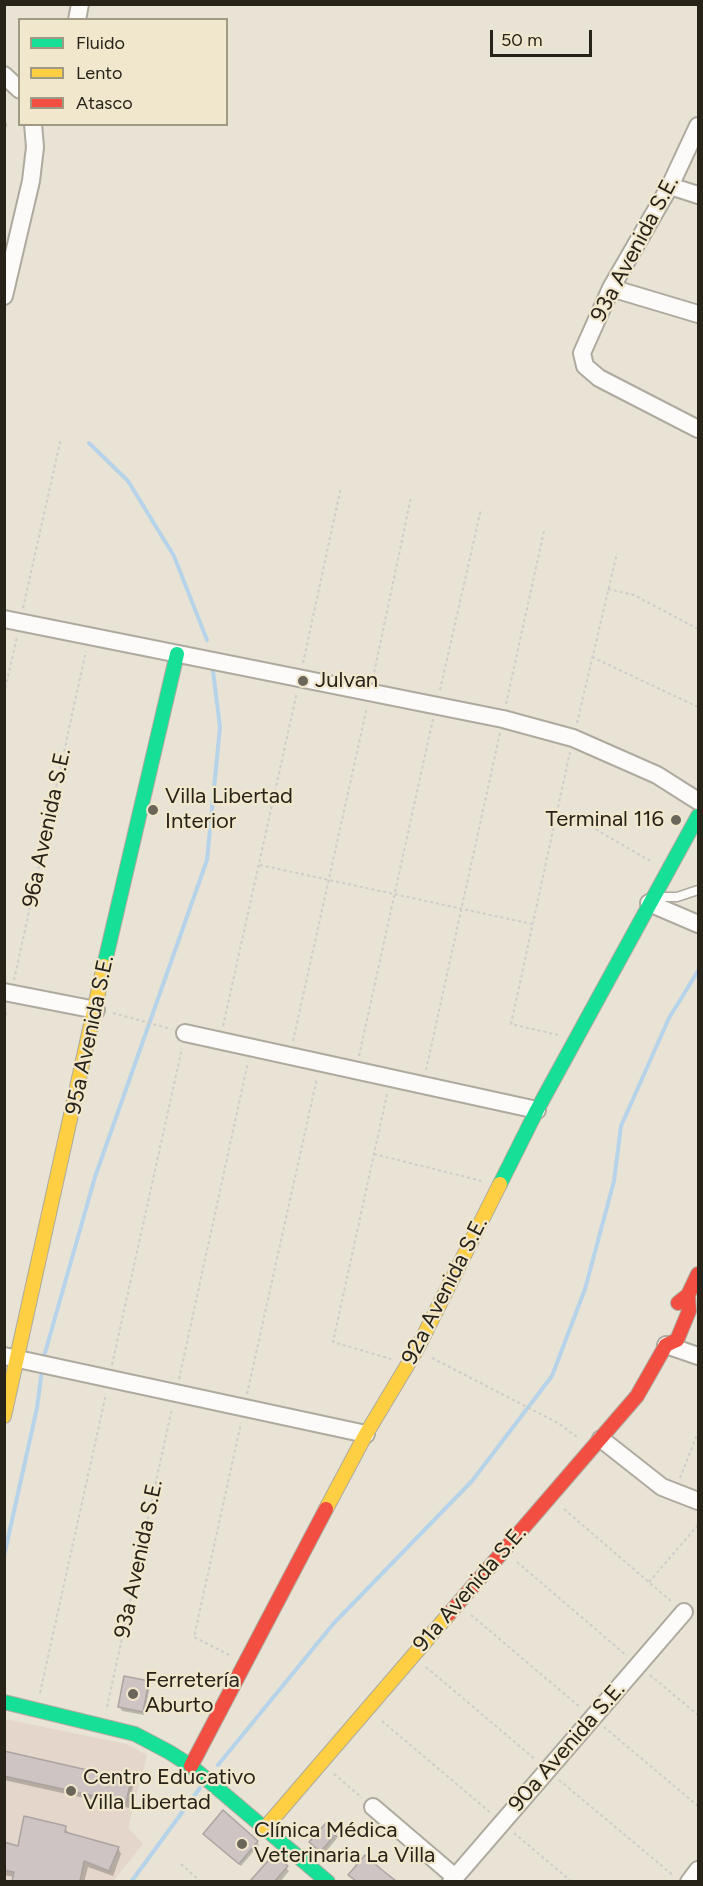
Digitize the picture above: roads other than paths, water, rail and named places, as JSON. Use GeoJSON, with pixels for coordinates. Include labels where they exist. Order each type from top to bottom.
{"type":"FeatureCollection","features":[{"type":"Feature","properties":{"kind":"street"},"geometry":{"type":"LineString","coordinates":[[4,75],[18,88]]}},
{"type":"Feature","properties":{"kind":"street"},"geometry":{"type":"LineString","coordinates":[[4,296],[13,220],[31,181],[35,147],[33,126]]}},
{"type":"Feature","properties":{"kind":"street","name":"93a Avenida S.E."},"geometry":{"type":"LineString","coordinates":[[699,126],[670,186],[611,288],[582,353],[585,366],[599,378],[699,429]]}},
{"type":"Feature","properties":{"kind":"street"},"geometry":{"type":"LineString","coordinates":[[670,186],[699,195]]}},
{"type":"Feature","properties":{"kind":"street"},"geometry":{"type":"LineString","coordinates":[[611,288],[699,314]]}},
{"type":"Feature","properties":{"kind":"street"},"geometry":{"type":"LineString","coordinates":[[12,620],[503,719],[573,738],[657,775],[699,801]]}},
{"type":"Feature","properties":{"kind":"street","name":"95a Avenida S.E."},"geometry":{"type":"LineString","coordinates":[[4,1416],[11,1357],[96,1010],[140,804],[177,654]]}},
{"type":"Feature","properties":{"kind":"street","name":"92a Avenida S.E."},"geometry":{"type":"LineString","coordinates":[[191,1766],[366,1434],[417,1349],[537,1110],[699,816]]}},
{"type":"Feature","properties":{"kind":"street"},"geometry":{"type":"LineString","coordinates":[[651,900],[699,924]]}},
{"type":"Feature","properties":{"kind":"street"},"geometry":{"type":"LineString","coordinates":[[8,992],[96,1010]]}},
{"type":"Feature","properties":{"kind":"street"},"geometry":{"type":"LineString","coordinates":[[185,1033],[537,1110]]}},
{"type":"Feature","properties":{"kind":"street","name":"91a Avenida S.E."},"geometry":{"type":"LineString","coordinates":[[666,1345],[663,1336],[676,1304],[688,1295],[699,1274]]}},
{"type":"Feature","properties":{"kind":"street","name":"91a Avenida S.E."},"geometry":{"type":"LineString","coordinates":[[265,1828],[637,1396],[666,1345],[677,1340],[689,1311],[688,1295]]}},
{"type":"Feature","properties":{"kind":"street"},"geometry":{"type":"LineString","coordinates":[[666,1345],[699,1356]]}},
{"type":"Feature","properties":{"kind":"street"},"geometry":{"type":"LineString","coordinates":[[11,1357],[366,1434]]}},
{"type":"Feature","properties":{"kind":"street"},"geometry":{"type":"LineString","coordinates":[[597,1444],[649,1479],[674,1492],[699,1501]]}},
{"type":"Feature","properties":{"kind":"street","name":"90a Avenida S.E."},"geometry":{"type":"LineString","coordinates":[[453,1879],[684,1612]]}},
{"type":"Feature","properties":{"kind":"street"},"geometry":{"type":"LineString","coordinates":[[4,1702],[135,1734],[191,1766],[328,1881]]}},
{"type":"Feature","properties":{"kind":"street"},"geometry":{"type":"LineString","coordinates":[[373,1807],[453,1879]]}},
{"type":"Feature","properties":{"kind":"street"},"geometry":{"type":"LineString","coordinates":[[689,1881],[699,1870]]}},
{"type":"Feature","properties":{"kind":"lane"},"geometry":{"type":"LineString","coordinates":[[651,900],[677,897],[699,890]]}},
{"type":"Feature","properties":{"kind":"waterway"},"geometry":{"type":"LineString","coordinates":[[89,443],[128,481],[174,556],[207,640]]}},
{"type":"Feature","properties":{"kind":"waterway"},"geometry":{"type":"LineString","coordinates":[[43,1360],[95,1177],[207,860],[220,727],[213,671]]}},
{"type":"Feature","properties":{"kind":"waterway"},"geometry":{"type":"LineString","coordinates":[[218,1765],[334,1623],[472,1481],[552,1376],[585,1289],[614,1181],[621,1126],[669,1018],[698,971]]}},
{"type":"Feature","properties":{"kind":"waterway"},"geometry":{"type":"LineString","coordinates":[[4,1556],[37,1408],[42,1370]]}},
{"type":"Feature","properties":{"kind":"waterway"},"geometry":{"type":"LineString","coordinates":[[131,1882],[200,1788]]}},
{"type":"Feature","properties":{"kind":"place","name":"Julvan"},"geometry":{"type":"Point","coordinates":[303,681]}},
{"type":"Feature","properties":{"kind":"place","name":"Villa Libertad Interior"},"geometry":{"type":"Point","coordinates":[153,810]}},
{"type":"Feature","properties":{"kind":"place","name":"Terminal 116"},"geometry":{"type":"Point","coordinates":[676,820]}},
{"type":"Feature","properties":{"kind":"place","name":"Ferretería Aburto"},"geometry":{"type":"Point","coordinates":[133,1694]}},
{"type":"Feature","properties":{"kind":"place","name":"Centro Educativo Villa Libertad"},"geometry":{"type":"Point","coordinates":[71,1791]}},
{"type":"Feature","properties":{"kind":"place","name":"Clínica Médica Veterinaria La Villa"},"geometry":{"type":"Point","coordinates":[242,1844]}}]}
